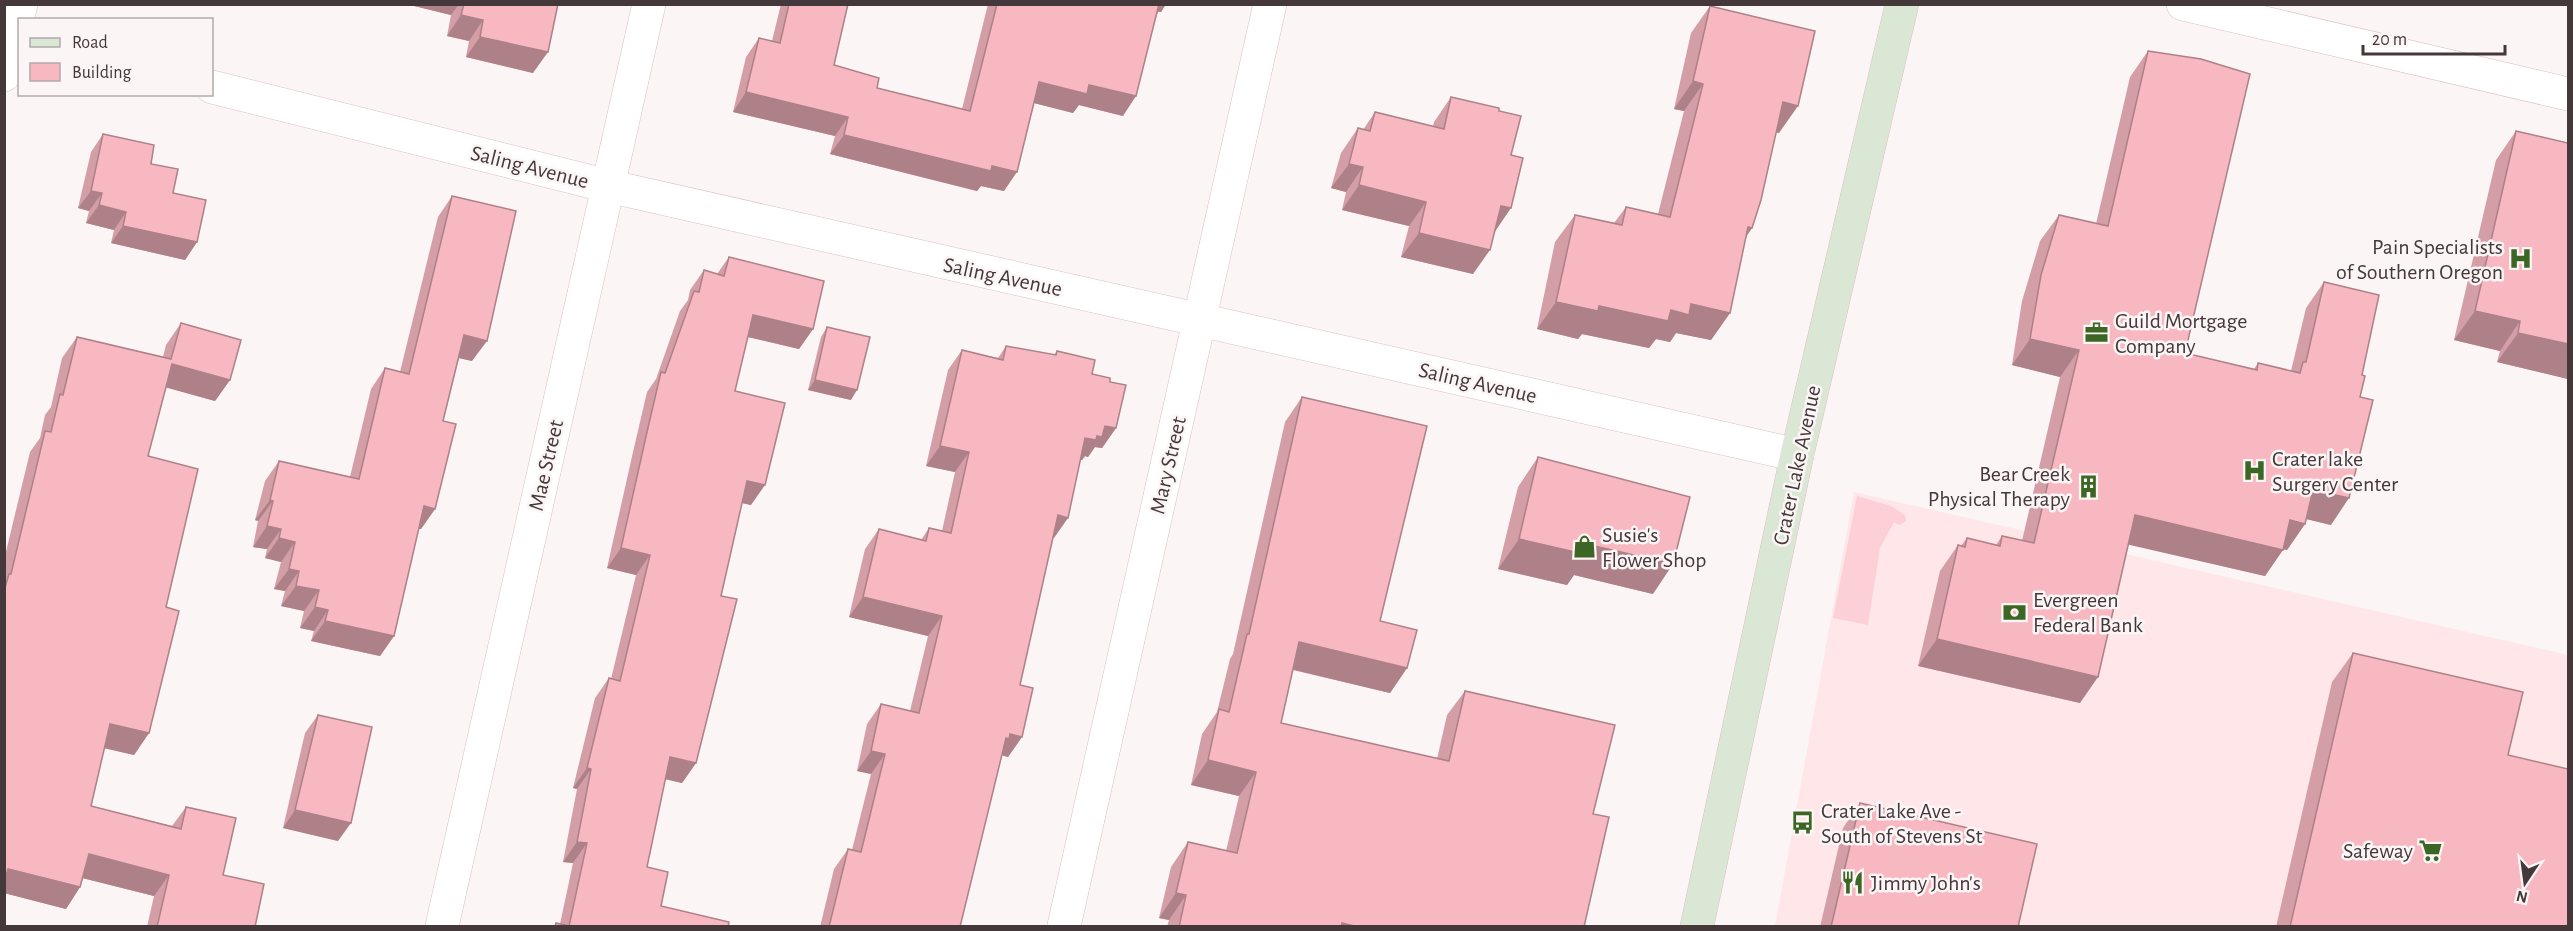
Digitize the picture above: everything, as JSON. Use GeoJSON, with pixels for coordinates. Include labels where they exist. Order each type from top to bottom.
{"type":"FeatureCollection","features":[{"type":"Feature","properties":{"kind":"main road","name":"Crater Lake Avenue"},"geometry":{"type":"LineString","coordinates":[[1697,927],[1797,455],[1902,4]]}},
{"type":"Feature","properties":{"kind":"street"},"geometry":{"type":"LineString","coordinates":[[4,75],[21,4]]}},
{"type":"Feature","properties":{"kind":"street","name":"Mae Street"},"geometry":{"type":"LineString","coordinates":[[442,927],[649,4]]}},
{"type":"Feature","properties":{"kind":"street","name":"Mary Street"},"geometry":{"type":"LineString","coordinates":[[1064,927],[1270,4]]}},
{"type":"Feature","properties":{"kind":"street"},"geometry":{"type":"LineString","coordinates":[[2182,4],[2568,94]]}},
{"type":"Feature","properties":{"kind":"street","name":"Saling Avenue"},"geometry":{"type":"LineString","coordinates":[[213,87],[608,186],[1797,455]]}},
{"type":"Feature","properties":{"kind":"shaded area"},"geometry":{"type":"Polygon","coordinates":[[[1854,492],[2568,655],[2568,926],[1775,926],[1854,492]]]}},
{"type":"Feature","properties":{"kind":"shaded area"},"geometry":{"type":"Polygon","coordinates":[[[1857,496],[1891,506],[1905,515],[1906,521],[1899,525],[1894,522],[1880,548],[1868,625],[1833,618],[1857,496]]]}},
{"type":"Feature","properties":{"kind":"building"},"geometry":{"type":"Polygon","coordinates":[[[464,4],[558,4],[548,52],[480,37],[483,20],[461,15],[464,4]]]}},
{"type":"Feature","properties":{"kind":"building"},"geometry":{"type":"Polygon","coordinates":[[[789,4],[848,4],[834,65],[879,78],[877,88],[970,111],[997,4],[1159,4],[1136,96],[1089,85],[1087,94],[1039,82],[1017,172],[992,166],[991,171],[844,135],[848,117],[746,92],[759,38],[780,43],[789,4]]]}},
{"type":"Feature","properties":{"kind":"building"},"geometry":{"type":"Polygon","coordinates":[[[1710,6],[1815,31],[1798,106],[1783,102],[1761,200],[1752,228],[1748,227],[1730,313],[1691,304],[1689,315],[1671,310],[1668,321],[1599,306],[1598,311],[1556,302],[1575,215],[1622,225],[1626,207],[1670,217],[1703,84],[1693,81],[1710,6]]]}},
{"type":"Feature","properties":{"kind":"building"},"geometry":{"type":"Polygon","coordinates":[[[2148,51],[2201,59],[2250,74],[2185,353],[2257,370],[2258,363],[2300,373],[2303,362],[2306,362],[2324,282],[2379,295],[2362,375],[2365,376],[2360,397],[2373,400],[2349,498],[2313,490],[2305,524],[2290,520],[2283,550],[2135,515],[2098,677],[1937,639],[1958,545],[1965,547],[1967,538],[2000,546],[2002,536],[2034,543],[2079,350],[2030,339],[2041,275],[2059,215],[2108,226],[2148,51]]]}},
{"type":"Feature","properties":{"kind":"building"},"geometry":{"type":"Polygon","coordinates":[[[1451,97],[1499,108],[1499,111],[1521,116],[1511,155],[1523,158],[1511,208],[1501,206],[1490,250],[1419,233],[1426,202],[1359,185],[1363,167],[1349,164],[1358,128],[1370,131],[1375,112],[1444,129],[1451,97]]]}},
{"type":"Feature","properties":{"kind":"building","name":"Pain Specialists of Southern Oregon"},"geometry":{"type":"Polygon","coordinates":[[[2516,131],[2568,143],[2568,344],[2518,333],[2520,321],[2475,311],[2516,131]]]}},
{"type":"Feature","properties":{"kind":"building"},"geometry":{"type":"Polygon","coordinates":[[[103,134],[154,145],[151,164],[178,169],[173,193],[206,200],[197,242],[123,226],[126,212],[99,205],[102,193],[91,191],[103,134]]]}},
{"type":"Feature","properties":{"kind":"building"},"geometry":{"type":"Polygon","coordinates":[[[452,196],[516,211],[487,341],[464,335],[443,421],[456,424],[435,509],[424,506],[394,636],[325,621],[328,610],[315,607],[319,590],[296,586],[299,571],[289,569],[295,542],[279,538],[281,529],[267,526],[273,501],[270,500],[279,461],[359,479],[385,368],[409,374],[452,196]]]}},
{"type":"Feature","properties":{"kind":"building"},"geometry":{"type":"Polygon","coordinates":[[[729,257],[824,281],[813,329],[753,315],[735,391],[785,403],[765,485],[747,481],[721,596],[737,599],[696,763],[670,757],[647,867],[668,872],[661,906],[729,922],[728,927],[555,927],[556,923],[569,926],[587,843],[577,842],[591,769],[587,768],[609,678],[620,681],[650,555],[621,548],[661,372],[665,373],[694,291],[699,292],[704,270],[724,276],[729,257]]]}},
{"type":"Feature","properties":{"kind":"building"},"geometry":{"type":"Polygon","coordinates":[[[181,323],[241,340],[230,380],[172,364],[148,456],[198,469],[166,607],[179,611],[149,733],[110,724],[91,806],[181,829],[186,807],[236,818],[223,875],[264,884],[255,927],[157,927],[169,875],[89,854],[80,887],[8,869],[4,882],[4,591],[9,574],[11,574],[45,431],[51,432],[60,394],[63,395],[77,337],[171,359],[181,323]]]}},
{"type":"Feature","properties":{"kind":"building"},"geometry":{"type":"Polygon","coordinates":[[[827,327],[870,337],[857,390],[815,380],[827,327]]]}},
{"type":"Feature","properties":{"kind":"building"},"geometry":{"type":"Polygon","coordinates":[[[1006,346],[1056,355],[1057,351],[1095,360],[1092,374],[1110,378],[1110,382],[1126,385],[1116,428],[1105,426],[1102,437],[1097,436],[1096,440],[1085,438],[1068,518],[1058,515],[1020,685],[1033,688],[1022,737],[1010,734],[1009,739],[1006,738],[960,927],[829,927],[848,849],[861,852],[885,754],[871,751],[881,704],[919,713],[942,616],[863,597],[879,529],[926,541],[929,528],[951,533],[969,452],[940,446],[962,350],[1003,360],[1006,346]]]}},
{"type":"Feature","properties":{"kind":"building"},"geometry":{"type":"Polygon","coordinates":[[[1302,397],[1427,426],[1380,621],[1417,630],[1407,668],[1299,642],[1281,723],[1449,761],[1465,691],[1615,725],[1593,814],[1609,817],[1584,927],[1358,927],[1342,923],[1341,927],[1179,927],[1186,895],[1176,893],[1188,842],[1237,853],[1256,772],[1208,760],[1219,709],[1229,712],[1247,634],[1249,634],[1302,397]]]}},
{"type":"Feature","properties":{"kind":"building"},"geometry":{"type":"Polygon","coordinates":[[[1538,457],[1690,497],[1673,564],[1590,545],[1588,555],[1519,539],[1538,457]]]}},
{"type":"Feature","properties":{"kind":"building","name":"Safeway"},"geometry":{"type":"Polygon","coordinates":[[[2353,653],[2523,692],[2508,755],[2568,769],[2568,927],[2290,927],[2353,653]]]}},
{"type":"Feature","properties":{"kind":"building"},"geometry":{"type":"Polygon","coordinates":[[[318,715],[372,727],[351,823],[295,810],[318,715]]]}},
{"type":"Feature","properties":{"kind":"building"},"geometry":{"type":"Polygon","coordinates":[[[1860,803],[2037,844],[2018,927],[1831,927],[1860,803]]]}},
{"type":"Feature","properties":{"kind":"place","name":"Pain Specialists of Southern Oregon"},"geometry":{"type":"Point","coordinates":[2521,259]}},
{"type":"Feature","properties":{"kind":"place","name":"Guild Mortgage Company"},"geometry":{"type":"Point","coordinates":[2097,333]}},
{"type":"Feature","properties":{"kind":"place","name":"Crater lake Surgery Center"},"geometry":{"type":"Point","coordinates":[2254,471]}},
{"type":"Feature","properties":{"kind":"place","name":"Bear Creek Physical Therapy"},"geometry":{"type":"Point","coordinates":[2088,486]}},
{"type":"Feature","properties":{"kind":"place","name":"Susie's Flower Shop"},"geometry":{"type":"Point","coordinates":[1584,547]}},
{"type":"Feature","properties":{"kind":"place","name":"Evergreen Federal Bank"},"geometry":{"type":"Point","coordinates":[2015,612]}},
{"type":"Feature","properties":{"kind":"place","name":"Crater Lake Ave - South of Stevens St"},"geometry":{"type":"Point","coordinates":[1803,823]}},
{"type":"Feature","properties":{"kind":"place","name":"Safeway"},"geometry":{"type":"Point","coordinates":[2431,850]}},
{"type":"Feature","properties":{"kind":"place","name":"Jimmy John's"},"geometry":{"type":"Point","coordinates":[1853,882]}}]}
